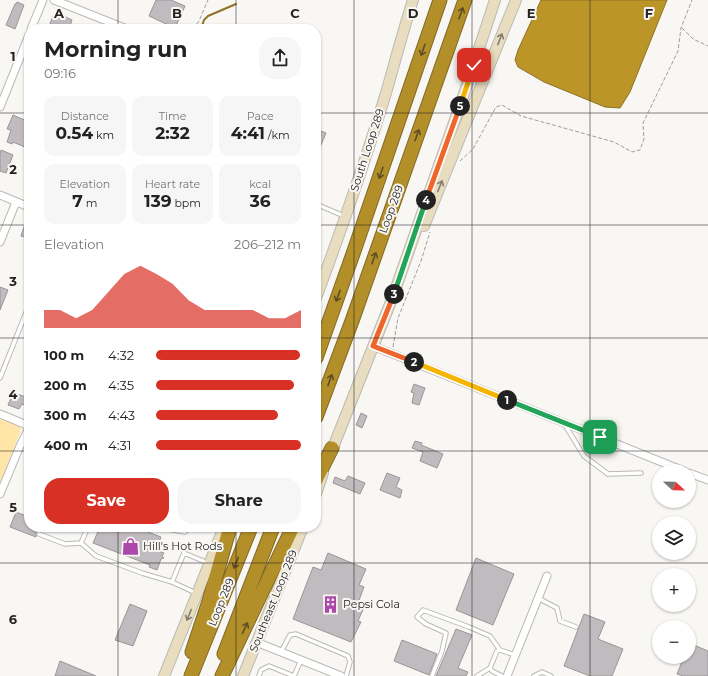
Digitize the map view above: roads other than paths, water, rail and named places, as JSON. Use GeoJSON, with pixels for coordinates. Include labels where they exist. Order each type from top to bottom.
{"type":"FeatureCollection","features":[{"type":"Feature","properties":{"kind":"highway","name":"Loop 289"},"geometry":{"type":"LineString","coordinates":[[321,344],[357,244],[440,0]]}},
{"type":"Feature","properties":{"kind":"highway","name":"Loop 289"},"geometry":{"type":"LineString","coordinates":[[321,403],[352,321],[465,0]]}},
{"type":"Feature","properties":{"kind":"highway"},"geometry":{"type":"LineString","coordinates":[[321,470],[332,448]]}},
{"type":"Feature","properties":{"kind":"highway"},"geometry":{"type":"LineString","coordinates":[[184,676],[209,601],[229,532]]}},
{"type":"Feature","properties":{"kind":"highway","name":"Loop 289"},"geometry":{"type":"LineString","coordinates":[[191,676],[249,532]]}},
{"type":"Feature","properties":{"kind":"highway","name":"Loop 289"},"geometry":{"type":"LineString","coordinates":[[215,676],[271,532]]}},
{"type":"Feature","properties":{"kind":"highway"},"geometry":{"type":"LineString","coordinates":[[222,676],[291,532]]}},
{"type":"Feature","properties":{"kind":"main road"},"geometry":{"type":"LineString","coordinates":[[385,94],[406,0]]}},
{"type":"Feature","properties":{"kind":"main road","name":"South Loop 289"},"geometry":{"type":"LineString","coordinates":[[321,284],[385,94],[413,0]]}},
{"type":"Feature","properties":{"kind":"main road"},"geometry":{"type":"LineString","coordinates":[[392,299],[464,94],[495,0]]}},
{"type":"Feature","properties":{"kind":"main road"},"geometry":{"type":"LineString","coordinates":[[321,480],[332,448],[392,299],[411,257],[516,0]]}},
{"type":"Feature","properties":{"kind":"main road"},"geometry":{"type":"LineString","coordinates":[[164,676],[222,532]]}},
{"type":"Feature","properties":{"kind":"main road","name":"Southeast Loop 289"},"geometry":{"type":"LineString","coordinates":[[243,676],[301,532]]}},
{"type":"Feature","properties":{"kind":"street"},"geometry":{"type":"LineString","coordinates":[[33,24],[43,0]]}},
{"type":"Feature","properties":{"kind":"street"},"geometry":{"type":"LineString","coordinates":[[54,0],[107,24]]}},
{"type":"Feature","properties":{"kind":"street"},"geometry":{"type":"LineString","coordinates":[[0,107],[24,47]]}},
{"type":"Feature","properties":{"kind":"street"},"geometry":{"type":"LineString","coordinates":[[0,195],[24,205]]}},
{"type":"Feature","properties":{"kind":"street"},"geometry":{"type":"LineString","coordinates":[[0,242],[16,202]]}},
{"type":"Feature","properties":{"kind":"street"},"geometry":{"type":"LineString","coordinates":[[373,346],[666,464]]}},
{"type":"Feature","properties":{"kind":"street"},"geometry":{"type":"LineString","coordinates":[[0,414],[24,425]]}},
{"type":"Feature","properties":{"kind":"street"},"geometry":{"type":"LineString","coordinates":[[0,494],[24,438]]}},
{"type":"Feature","properties":{"kind":"street"},"geometry":{"type":"LineString","coordinates":[[696,476],[708,480]]}},
{"type":"Feature","properties":{"kind":"street"},"geometry":{"type":"LineString","coordinates":[[507,676],[547,576]]}},
{"type":"Feature","properties":{"kind":"street"},"geometry":{"type":"LineString","coordinates":[[256,642],[341,676]]}},
{"type":"Feature","properties":{"kind":"lane"},"geometry":{"type":"LineString","coordinates":[[321,206],[345,216]]}},
{"type":"Feature","properties":{"kind":"lane"},"geometry":{"type":"LineString","coordinates":[[0,378],[24,318]]}},
{"type":"Feature","properties":{"kind":"lane"},"geometry":{"type":"LineString","coordinates":[[564,423],[584,456],[608,474],[641,472]]}},
{"type":"Feature","properties":{"kind":"lane"},"geometry":{"type":"LineString","coordinates":[[81,543],[86,532]]}},
{"type":"Feature","properties":{"kind":"lane"},"geometry":{"type":"LineString","coordinates":[[39,534],[65,544],[81,543],[96,556],[172,582],[198,593]]}},
{"type":"Feature","properties":{"kind":"lane"},"geometry":{"type":"LineString","coordinates":[[172,582],[184,553],[209,564]]}},
{"type":"Feature","properties":{"kind":"lane"},"geometry":{"type":"LineString","coordinates":[[538,598],[557,608],[560,621],[576,628]]}},
{"type":"Feature","properties":{"kind":"lane"},"geometry":{"type":"LineString","coordinates":[[432,676],[442,651],[446,632],[426,624],[417,617],[423,610],[490,636],[500,650],[515,655]]}},
{"type":"Feature","properties":{"kind":"lane"},"geometry":{"type":"LineString","coordinates":[[281,652],[290,635],[296,634],[348,656],[350,662],[346,676]]}},
{"type":"Feature","properties":{"kind":"lane"},"geometry":{"type":"LineString","coordinates":[[477,676],[490,668],[497,651],[500,650]]}},
{"type":"Feature","properties":{"kind":"lane"},"geometry":{"type":"LineString","coordinates":[[259,676],[261,670],[268,666],[294,676],[301,660]]}},
{"type":"Feature","properties":{"kind":"lane"},"geometry":{"type":"LineString","coordinates":[[490,668],[492,671],[502,676]]}},
{"type":"Feature","properties":{"kind":"lane"},"geometry":{"type":"LineString","coordinates":[[534,676],[542,672],[551,676]]}},
{"type":"Feature","properties":{"kind":"waterway"},"geometry":{"type":"LineString","coordinates":[[203,24],[208,16],[236,4]]}},
{"type":"Feature","properties":{"kind":"place","name":"Hill's Hot Rods"},"geometry":{"type":"Point","coordinates":[130,546]}},
{"type":"Feature","properties":{"kind":"place","name":"Pepsi Cola"},"geometry":{"type":"Point","coordinates":[330,604]}}]}
